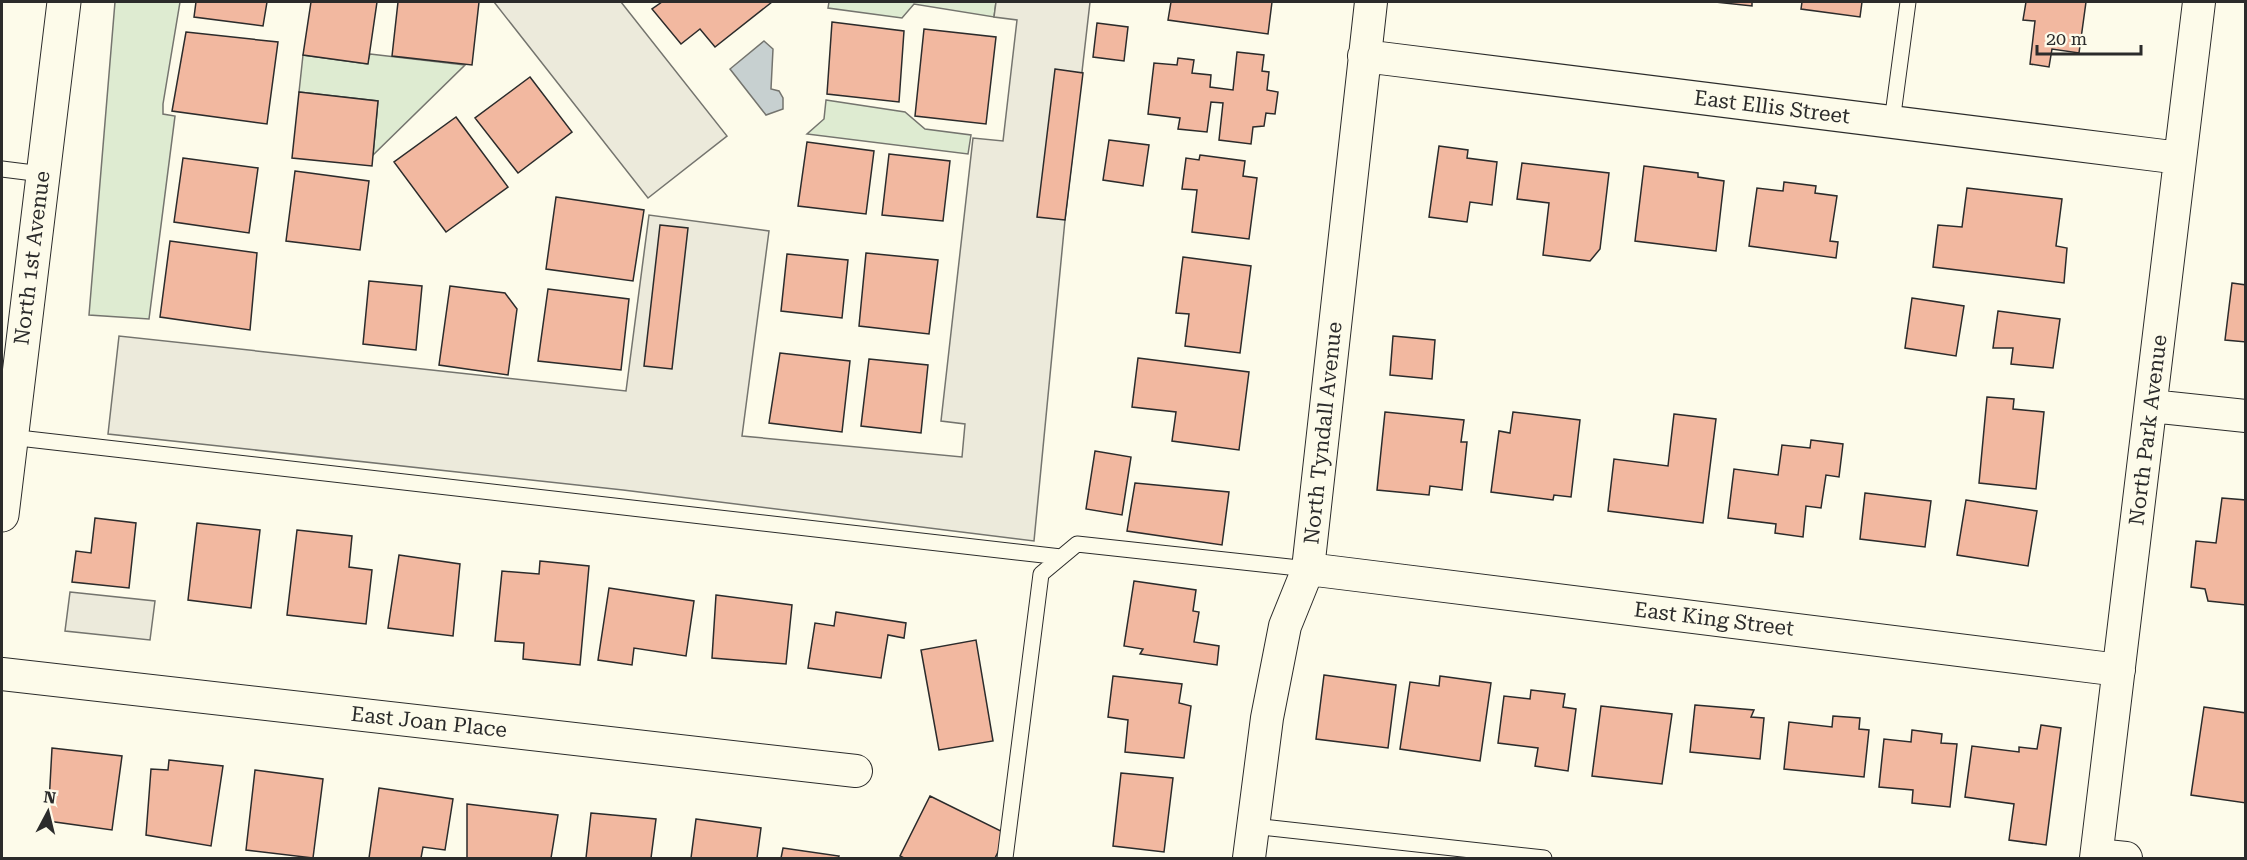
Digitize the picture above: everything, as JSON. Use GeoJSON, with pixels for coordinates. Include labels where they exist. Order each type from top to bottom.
{"type":"FeatureCollection","features":[{"type":"Feature","properties":{"kind":"main road","name":"North 1st Avenue"},"geometry":{"type":"LineString","coordinates":[[2,515],[4,475],[64,2]]}},
{"type":"Feature","properties":{"kind":"street","name":"North Tyndall Avenue"},"geometry":{"type":"LineString","coordinates":[[1249,858],[1267,718],[1285,626],[1308,568],[1371,2]]}},
{"type":"Feature","properties":{"kind":"street","name":"North Park Avenue"},"geometry":{"type":"LineString","coordinates":[[2106,857],[2119,670],[2199,2]]}},
{"type":"Feature","properties":{"kind":"street","name":"East Ellis Street"},"geometry":{"type":"LineString","coordinates":[[1364,56],[2180,158]]}},
{"type":"Feature","properties":{"kind":"street"},"geometry":{"type":"LineString","coordinates":[[2151,406],[2246,416]]}},
{"type":"Feature","properties":{"kind":"street","name":"East King Street"},"geometry":{"type":"LineString","coordinates":[[1308,568],[2119,670]]}},
{"type":"Feature","properties":{"kind":"street","name":"East Joan Place"},"geometry":{"type":"LineString","coordinates":[[2,674],[856,771]]}},
{"type":"Feature","properties":{"kind":"lane"},"geometry":{"type":"LineString","coordinates":[[1892,122],[1908,2]]}},
{"type":"Feature","properties":{"kind":"lane"},"geometry":{"type":"LineString","coordinates":[[2,169],[42,174]]}},
{"type":"Feature","properties":{"kind":"lane"},"geometry":{"type":"LineString","coordinates":[[10,437],[1061,557]]}},
{"type":"Feature","properties":{"kind":"lane"},"geometry":{"type":"LineString","coordinates":[[1005,858],[1041,574],[1077,544],[1308,568]]}},
{"type":"Feature","properties":{"kind":"lane"},"geometry":{"type":"LineString","coordinates":[[1253,826],[1544,858]]}},
{"type":"Feature","properties":{"kind":"green space"},"geometry":{"type":"Polygon","coordinates":[[[115,2],[180,2],[163,104],[163,114],[175,116],[149,319],[89,315],[115,2]]]}},
{"type":"Feature","properties":{"kind":"green space"},"geometry":{"type":"Polygon","coordinates":[[[829,2],[996,2],[994,17],[914,4],[902,18],[828,8],[829,2]]]}},
{"type":"Feature","properties":{"kind":"green space"},"geometry":{"type":"Polygon","coordinates":[[[370,54],[465,65],[373,155],[378,101],[299,92],[303,55],[367,64],[370,54]]]}},
{"type":"Feature","properties":{"kind":"green space"},"geometry":{"type":"Polygon","coordinates":[[[826,100],[905,112],[925,129],[971,135],[968,154],[807,134],[824,119],[826,100]]]}},
{"type":"Feature","properties":{"kind":"shaded area"},"geometry":{"type":"Polygon","coordinates":[[[494,2],[621,2],[727,136],[648,198],[494,2]]]}},
{"type":"Feature","properties":{"kind":"shaded area"},"geometry":{"type":"Polygon","coordinates":[[[996,2],[1090,2],[1065,220],[1034,541],[623,490],[108,434],[119,336],[626,391],[649,215],[769,231],[742,436],[962,457],[965,424],[941,421],[973,138],[1003,141],[1017,20],[994,17],[996,2]]]}},
{"type":"Feature","properties":{"kind":"shaded area"},"geometry":{"type":"Polygon","coordinates":[[[764,41],[773,49],[771,89],[779,91],[783,98],[783,109],[766,115],[730,69],[764,41]]]}},
{"type":"Feature","properties":{"kind":"shaded area"},"geometry":{"type":"Polygon","coordinates":[[[70,592],[155,601],[150,640],[65,631],[70,592]]]}},
{"type":"Feature","properties":{"kind":"building"},"geometry":{"type":"Polygon","coordinates":[[[196,2],[267,2],[263,26],[194,17],[196,2]]]}},
{"type":"Feature","properties":{"kind":"building"},"geometry":{"type":"Polygon","coordinates":[[[311,2],[377,2],[368,64],[303,55],[311,2]]]}},
{"type":"Feature","properties":{"kind":"building"},"geometry":{"type":"Polygon","coordinates":[[[398,2],[479,2],[472,65],[392,56],[398,2]]]}},
{"type":"Feature","properties":{"kind":"building"},"geometry":{"type":"Polygon","coordinates":[[[662,2],[772,2],[715,47],[700,29],[681,44],[652,9],[662,2]]]}},
{"type":"Feature","properties":{"kind":"building"},"geometry":{"type":"Polygon","coordinates":[[[1171,2],[1272,2],[1268,34],[1168,20],[1171,2]]]}},
{"type":"Feature","properties":{"kind":"building"},"geometry":{"type":"Polygon","coordinates":[[[1715,2],[1752,2],[1752,6],[1715,2]]]}},
{"type":"Feature","properties":{"kind":"building"},"geometry":{"type":"Polygon","coordinates":[[[1802,2],[1862,2],[1860,17],[1801,9],[1802,2]]]}},
{"type":"Feature","properties":{"kind":"building"},"geometry":{"type":"Polygon","coordinates":[[[2026,2],[2086,2],[2079,53],[2052,49],[2049,67],[2030,64],[2035,21],[2023,20],[2026,2]]]}},
{"type":"Feature","properties":{"kind":"building"},"geometry":{"type":"Polygon","coordinates":[[[832,22],[904,31],[899,102],[827,94],[832,22]]]}},
{"type":"Feature","properties":{"kind":"building"},"geometry":{"type":"Polygon","coordinates":[[[1097,23],[1128,27],[1124,61],[1093,57],[1097,23]]]}},
{"type":"Feature","properties":{"kind":"building"},"geometry":{"type":"Polygon","coordinates":[[[924,29],[996,37],[986,124],[915,116],[924,29]]]}},
{"type":"Feature","properties":{"kind":"building"},"geometry":{"type":"Polygon","coordinates":[[[186,32],[278,42],[267,124],[172,111],[186,32]]]}},
{"type":"Feature","properties":{"kind":"building"},"geometry":{"type":"Polygon","coordinates":[[[1237,52],[1264,55],[1262,71],[1269,72],[1267,90],[1278,92],[1275,114],[1266,113],[1264,126],[1253,127],[1251,144],[1219,140],[1223,103],[1211,102],[1207,132],[1178,129],[1180,118],[1148,114],[1154,63],[1177,65],[1178,58],[1194,60],[1192,73],[1211,75],[1210,87],[1233,90],[1237,52]]]}},
{"type":"Feature","properties":{"kind":"building"},"geometry":{"type":"Polygon","coordinates":[[[1055,69],[1083,73],[1065,220],[1037,217],[1055,69]]]}},
{"type":"Feature","properties":{"kind":"building"},"geometry":{"type":"Polygon","coordinates":[[[530,77],[572,132],[518,173],[475,118],[530,77]]]}},
{"type":"Feature","properties":{"kind":"building"},"geometry":{"type":"Polygon","coordinates":[[[299,92],[378,101],[372,166],[292,158],[299,92]]]}},
{"type":"Feature","properties":{"kind":"building"},"geometry":{"type":"Polygon","coordinates":[[[456,117],[508,187],[446,232],[394,162],[456,117]]]}},
{"type":"Feature","properties":{"kind":"building"},"geometry":{"type":"Polygon","coordinates":[[[1109,140],[1149,145],[1143,186],[1103,180],[1109,140]]]}},
{"type":"Feature","properties":{"kind":"building"},"geometry":{"type":"Polygon","coordinates":[[[807,142],[874,151],[866,214],[798,206],[807,142]]]}},
{"type":"Feature","properties":{"kind":"building"},"geometry":{"type":"Polygon","coordinates":[[[1439,146],[1468,150],[1467,158],[1497,162],[1492,205],[1470,202],[1467,222],[1429,217],[1439,146]]]}},
{"type":"Feature","properties":{"kind":"building"},"geometry":{"type":"Polygon","coordinates":[[[889,154],[950,161],[943,221],[882,215],[889,154]]]}},
{"type":"Feature","properties":{"kind":"building"},"geometry":{"type":"Polygon","coordinates":[[[1200,155],[1245,161],[1243,176],[1257,178],[1249,239],[1192,232],[1197,190],[1182,189],[1186,158],[1199,160],[1200,155]]]}},
{"type":"Feature","properties":{"kind":"building"},"geometry":{"type":"Polygon","coordinates":[[[183,158],[258,168],[249,233],[174,222],[183,158]]]}},
{"type":"Feature","properties":{"kind":"building"},"geometry":{"type":"Polygon","coordinates":[[[1522,163],[1609,173],[1600,249],[1590,261],[1543,255],[1549,203],[1517,199],[1522,163]]]}},
{"type":"Feature","properties":{"kind":"building"},"geometry":{"type":"Polygon","coordinates":[[[1644,166],[1698,173],[1698,177],[1724,181],[1716,251],[1635,241],[1644,166]]]}},
{"type":"Feature","properties":{"kind":"building"},"geometry":{"type":"Polygon","coordinates":[[[295,171],[369,181],[360,250],[286,241],[295,171]]]}},
{"type":"Feature","properties":{"kind":"building"},"geometry":{"type":"Polygon","coordinates":[[[1784,182],[1816,186],[1815,193],[1837,196],[1830,241],[1838,242],[1836,258],[1749,246],[1757,188],[1783,191],[1784,182]]]}},
{"type":"Feature","properties":{"kind":"building"},"geometry":{"type":"Polygon","coordinates":[[[1967,188],[2062,199],[2056,246],[2067,248],[2064,283],[1933,267],[1938,225],[1962,227],[1967,188]]]}},
{"type":"Feature","properties":{"kind":"building"},"geometry":{"type":"Polygon","coordinates":[[[556,197],[644,210],[633,281],[546,269],[556,197]]]}},
{"type":"Feature","properties":{"kind":"building"},"geometry":{"type":"Polygon","coordinates":[[[660,225],[688,228],[672,369],[644,366],[660,225]]]}},
{"type":"Feature","properties":{"kind":"building"},"geometry":{"type":"Polygon","coordinates":[[[170,241],[257,253],[250,330],[160,317],[170,241]]]}},
{"type":"Feature","properties":{"kind":"building"},"geometry":{"type":"Polygon","coordinates":[[[866,253],[938,260],[929,334],[859,326],[866,253]]]}},
{"type":"Feature","properties":{"kind":"building"},"geometry":{"type":"Polygon","coordinates":[[[787,254],[848,260],[842,318],[781,311],[787,254]]]}},
{"type":"Feature","properties":{"kind":"building"},"geometry":{"type":"Polygon","coordinates":[[[1183,257],[1251,266],[1240,353],[1185,346],[1189,314],[1176,313],[1183,257]]]}},
{"type":"Feature","properties":{"kind":"building"},"geometry":{"type":"Polygon","coordinates":[[[369,281],[422,286],[416,350],[363,344],[369,281]]]}},
{"type":"Feature","properties":{"kind":"building"},"geometry":{"type":"Polygon","coordinates":[[[2232,283],[2246,285],[2246,342],[2225,340],[2232,283]]]}},
{"type":"Feature","properties":{"kind":"building"},"geometry":{"type":"Polygon","coordinates":[[[450,286],[505,293],[517,309],[508,375],[439,365],[450,286]]]}},
{"type":"Feature","properties":{"kind":"building"},"geometry":{"type":"Polygon","coordinates":[[[548,289],[629,299],[621,370],[538,361],[548,289]]]}},
{"type":"Feature","properties":{"kind":"building"},"geometry":{"type":"Polygon","coordinates":[[[1912,298],[1964,306],[1956,356],[1905,348],[1912,298]]]}},
{"type":"Feature","properties":{"kind":"building"},"geometry":{"type":"Polygon","coordinates":[[[1998,311],[2060,319],[2053,368],[2011,364],[2013,348],[1993,348],[1998,311]]]}},
{"type":"Feature","properties":{"kind":"building"},"geometry":{"type":"Polygon","coordinates":[[[1393,336],[1435,340],[1432,379],[1390,375],[1393,336]]]}},
{"type":"Feature","properties":{"kind":"building"},"geometry":{"type":"Polygon","coordinates":[[[780,353],[850,361],[842,432],[769,423],[780,353]]]}},
{"type":"Feature","properties":{"kind":"building"},"geometry":{"type":"Polygon","coordinates":[[[1138,358],[1249,372],[1239,450],[1172,441],[1176,412],[1132,407],[1138,358]]]}},
{"type":"Feature","properties":{"kind":"building"},"geometry":{"type":"Polygon","coordinates":[[[869,359],[928,365],[921,433],[861,426],[869,359]]]}},
{"type":"Feature","properties":{"kind":"building"},"geometry":{"type":"Polygon","coordinates":[[[1987,397],[2014,399],[2013,409],[2044,412],[2036,489],[1979,483],[1987,397]]]}},
{"type":"Feature","properties":{"kind":"building"},"geometry":{"type":"Polygon","coordinates":[[[1385,412],[1464,420],[1461,442],[1467,442],[1462,490],[1430,486],[1429,495],[1377,490],[1385,412]]]}},
{"type":"Feature","properties":{"kind":"building"},"geometry":{"type":"Polygon","coordinates":[[[1513,412],[1580,420],[1571,497],[1554,495],[1553,500],[1491,492],[1499,431],[1510,433],[1513,412]]]}},
{"type":"Feature","properties":{"kind":"building"},"geometry":{"type":"Polygon","coordinates":[[[1674,414],[1716,419],[1703,523],[1608,511],[1614,459],[1668,466],[1674,414]]]}},
{"type":"Feature","properties":{"kind":"building"},"geometry":{"type":"Polygon","coordinates":[[[1811,440],[1843,444],[1839,477],[1826,475],[1821,508],[1806,506],[1803,537],[1775,533],[1776,524],[1728,518],[1734,469],[1778,475],[1782,445],[1810,448],[1811,440]]]}},
{"type":"Feature","properties":{"kind":"building"},"geometry":{"type":"Polygon","coordinates":[[[1095,451],[1131,457],[1122,515],[1086,509],[1095,451]]]}},
{"type":"Feature","properties":{"kind":"building"},"geometry":{"type":"Polygon","coordinates":[[[1135,483],[1229,492],[1222,545],[1127,531],[1135,483]]]}},
{"type":"Feature","properties":{"kind":"building"},"geometry":{"type":"Polygon","coordinates":[[[1865,493],[1931,501],[1925,547],[1860,539],[1865,493]]]}},
{"type":"Feature","properties":{"kind":"building"},"geometry":{"type":"Polygon","coordinates":[[[2222,498],[2246,500],[2246,605],[2208,601],[2205,589],[2191,587],[2196,541],[2216,543],[2222,498]]]}},
{"type":"Feature","properties":{"kind":"building"},"geometry":{"type":"Polygon","coordinates":[[[1966,500],[2037,511],[2028,566],[1957,555],[1966,500]]]}},
{"type":"Feature","properties":{"kind":"building"},"geometry":{"type":"Polygon","coordinates":[[[95,518],[136,523],[129,588],[72,582],[76,551],[91,553],[95,518]]]}},
{"type":"Feature","properties":{"kind":"building"},"geometry":{"type":"Polygon","coordinates":[[[197,523],[260,530],[251,608],[188,600],[197,523]]]}},
{"type":"Feature","properties":{"kind":"building"},"geometry":{"type":"Polygon","coordinates":[[[297,530],[352,536],[349,567],[372,570],[366,624],[287,615],[297,530]]]}},
{"type":"Feature","properties":{"kind":"building"},"geometry":{"type":"Polygon","coordinates":[[[399,555],[460,564],[453,636],[388,628],[399,555]]]}},
{"type":"Feature","properties":{"kind":"building"},"geometry":{"type":"Polygon","coordinates":[[[540,561],[589,566],[580,665],[523,659],[524,643],[495,641],[502,571],[539,574],[540,561]]]}},
{"type":"Feature","properties":{"kind":"building"},"geometry":{"type":"Polygon","coordinates":[[[1134,581],[1196,590],[1193,611],[1199,612],[1194,642],[1219,646],[1217,665],[1140,654],[1143,649],[1124,646],[1134,581]]]}},
{"type":"Feature","properties":{"kind":"building"},"geometry":{"type":"Polygon","coordinates":[[[609,588],[694,601],[686,656],[634,648],[632,665],[598,660],[609,588]]]}},
{"type":"Feature","properties":{"kind":"building"},"geometry":{"type":"Polygon","coordinates":[[[716,595],[792,605],[786,664],[712,658],[716,595]]]}},
{"type":"Feature","properties":{"kind":"building"},"geometry":{"type":"Polygon","coordinates":[[[836,612],[906,623],[904,638],[888,635],[881,678],[808,668],[815,623],[834,626],[836,612]]]}},
{"type":"Feature","properties":{"kind":"building"},"geometry":{"type":"Polygon","coordinates":[[[976,640],[993,741],[939,750],[921,650],[976,640]]]}},
{"type":"Feature","properties":{"kind":"building"},"geometry":{"type":"Polygon","coordinates":[[[1324,675],[1396,685],[1388,748],[1316,739],[1324,675]]]}},
{"type":"Feature","properties":{"kind":"building"},"geometry":{"type":"Polygon","coordinates":[[[1113,676],[1182,684],[1179,703],[1191,706],[1184,758],[1125,752],[1128,720],[1108,717],[1113,676]]]}},
{"type":"Feature","properties":{"kind":"building"},"geometry":{"type":"Polygon","coordinates":[[[1440,676],[1491,683],[1480,761],[1400,749],[1410,682],[1439,686],[1440,676]]]}},
{"type":"Feature","properties":{"kind":"building"},"geometry":{"type":"Polygon","coordinates":[[[1531,690],[1565,694],[1563,707],[1576,709],[1568,771],[1535,766],[1538,748],[1498,743],[1504,696],[1530,699],[1531,690]]]}},
{"type":"Feature","properties":{"kind":"building"},"geometry":{"type":"Polygon","coordinates":[[[1695,705],[1754,710],[1751,717],[1764,718],[1760,759],[1690,752],[1695,705]]]}},
{"type":"Feature","properties":{"kind":"building"},"geometry":{"type":"Polygon","coordinates":[[[1601,706],[1672,714],[1662,784],[1592,776],[1601,706]]]}},
{"type":"Feature","properties":{"kind":"building"},"geometry":{"type":"Polygon","coordinates":[[[2204,707],[2246,713],[2246,803],[2191,795],[2204,707]]]}},
{"type":"Feature","properties":{"kind":"building"},"geometry":{"type":"Polygon","coordinates":[[[1833,716],[1860,718],[1859,729],[1869,730],[1864,777],[1784,769],[1789,722],[1832,727],[1833,716]]]}},
{"type":"Feature","properties":{"kind":"building"},"geometry":{"type":"Polygon","coordinates":[[[2041,725],[2061,728],[2046,845],[2009,840],[2014,804],[1965,797],[1972,746],[2019,752],[2019,747],[2037,749],[2041,725]]]}},
{"type":"Feature","properties":{"kind":"building"},"geometry":{"type":"Polygon","coordinates":[[[1912,730],[1942,734],[1941,743],[1957,744],[1950,807],[1912,803],[1913,790],[1879,787],[1884,739],[1911,742],[1912,730]]]}},
{"type":"Feature","properties":{"kind":"building"},"geometry":{"type":"Polygon","coordinates":[[[52,748],[122,756],[112,830],[48,821],[52,748]]]}},
{"type":"Feature","properties":{"kind":"building"},"geometry":{"type":"Polygon","coordinates":[[[169,760],[223,766],[211,846],[146,835],[151,769],[168,770],[169,760]]]}},
{"type":"Feature","properties":{"kind":"building"},"geometry":{"type":"Polygon","coordinates":[[[255,770],[323,779],[313,858],[246,850],[255,770]]]}},
{"type":"Feature","properties":{"kind":"building"},"geometry":{"type":"Polygon","coordinates":[[[1121,773],[1173,778],[1164,852],[1113,846],[1121,773]]]}},
{"type":"Feature","properties":{"kind":"building"},"geometry":{"type":"Polygon","coordinates":[[[379,788],[453,799],[445,850],[423,847],[421,858],[369,858],[379,788]]]}},
{"type":"Feature","properties":{"kind":"building"},"geometry":{"type":"Polygon","coordinates":[[[930,796],[1007,834],[995,858],[904,858],[900,856],[930,796]]]}},
{"type":"Feature","properties":{"kind":"building"},"geometry":{"type":"Polygon","coordinates":[[[467,804],[558,815],[551,858],[467,858],[467,804]]]}},
{"type":"Feature","properties":{"kind":"building"},"geometry":{"type":"Polygon","coordinates":[[[591,813],[656,819],[651,858],[586,858],[591,813]]]}},
{"type":"Feature","properties":{"kind":"building"},"geometry":{"type":"Polygon","coordinates":[[[696,819],[761,828],[757,858],[691,858],[696,819]]]}},
{"type":"Feature","properties":{"kind":"building"},"geometry":{"type":"Polygon","coordinates":[[[783,848],[839,856],[838,858],[781,858],[783,848]]]}}]}
